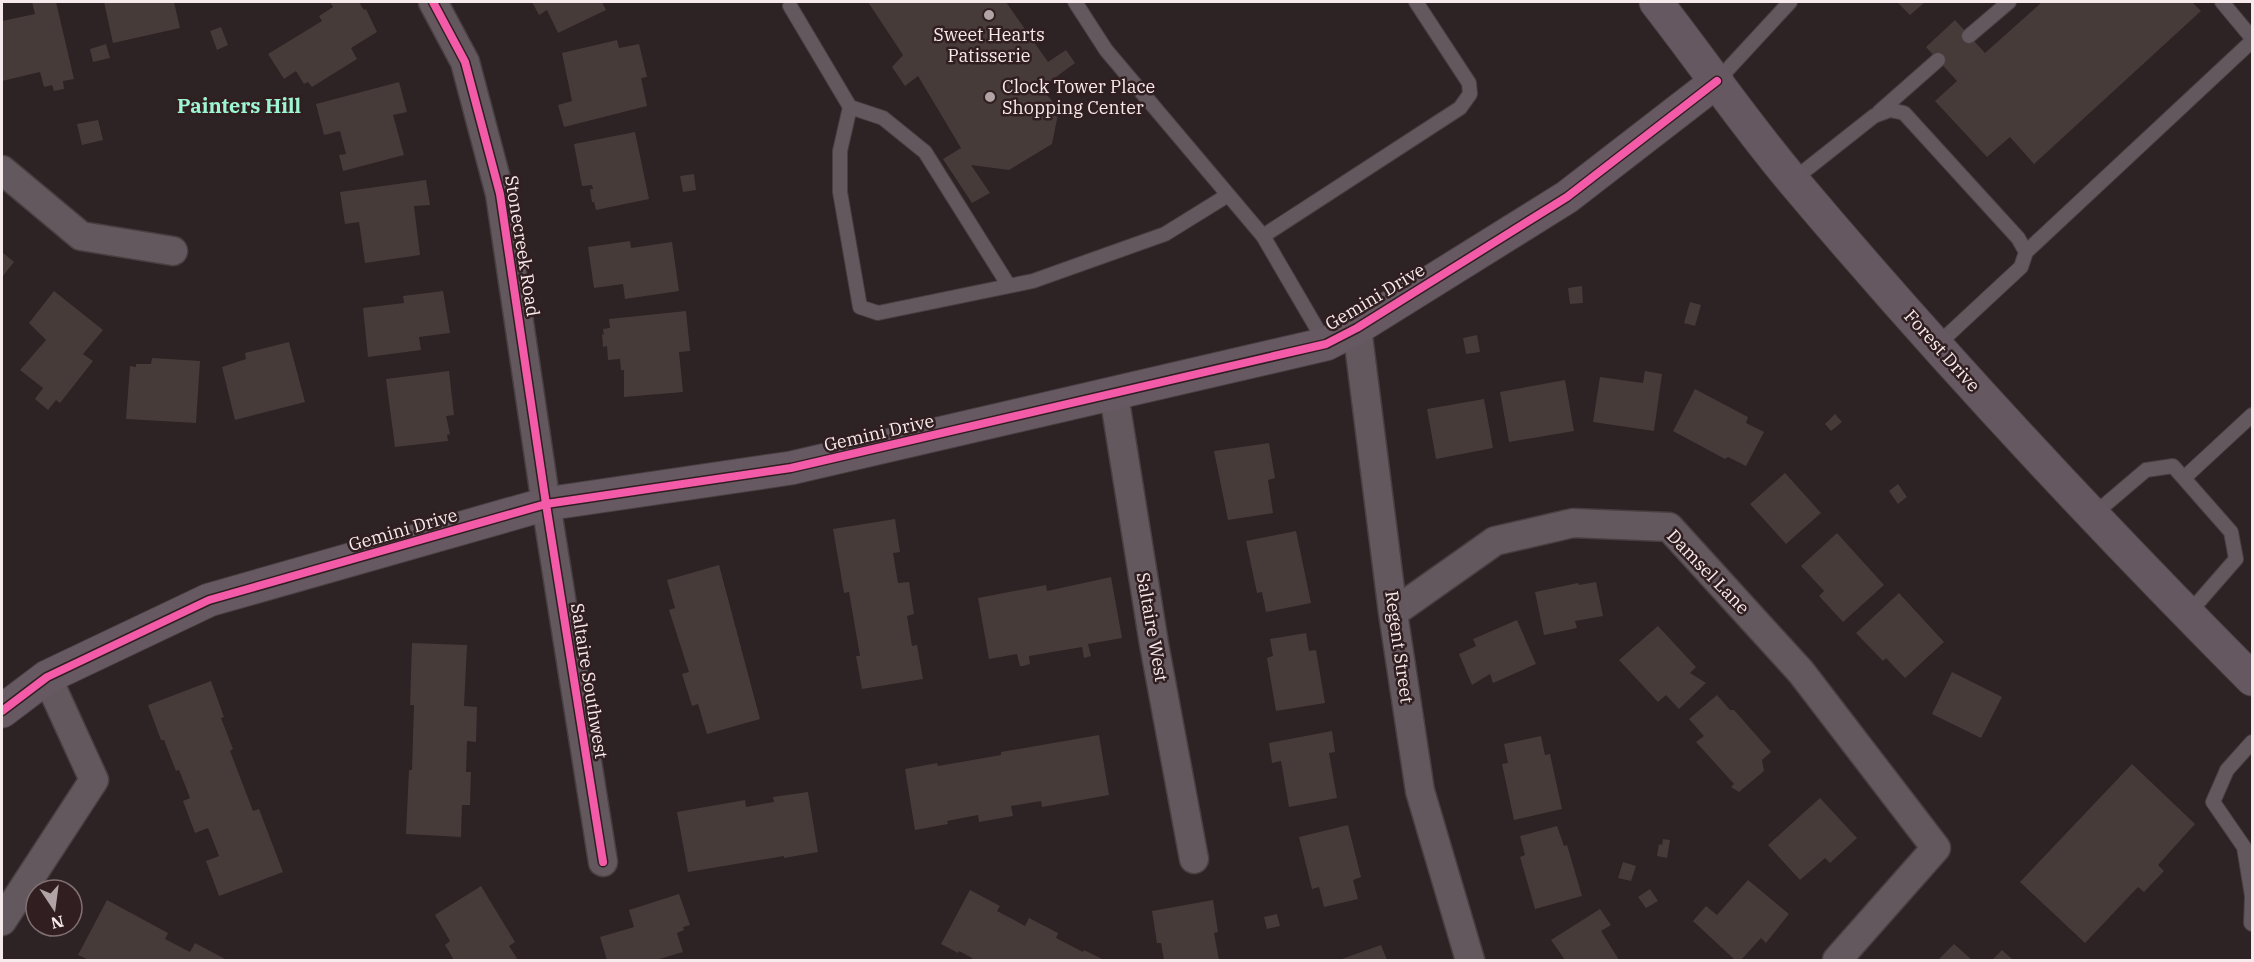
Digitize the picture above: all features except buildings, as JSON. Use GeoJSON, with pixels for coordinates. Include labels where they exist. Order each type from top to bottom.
{"type":"FeatureCollection","features":[{"type":"Feature","properties":{"kind":"main road","name":"Forest Drive"},"geometry":{"type":"LineString","coordinates":[[1656,2],[1792,180],[1936,346],[2092,516],[2253,679]]}},
{"type":"Feature","properties":{"kind":"street","name":"Stonecreek Road"},"geometry":{"type":"LineString","coordinates":[[433,2],[465,62],[500,194],[546,504]]}},
{"type":"Feature","properties":{"kind":"street","name":"Gemini Drive"},"geometry":{"type":"LineString","coordinates":[[2,711],[47,677],[209,600],[546,504],[791,468],[1326,344],[1357,328],[1567,197],[1717,81]]}},
{"type":"Feature","properties":{"kind":"street"},"geometry":{"type":"LineString","coordinates":[[2,170],[81,236],[173,251]]}},
{"type":"Feature","properties":{"kind":"street","name":"Regent Street"},"geometry":{"type":"LineString","coordinates":[[1357,328],[1393,613],[1420,792],[1470,960]]}},
{"type":"Feature","properties":{"kind":"street","name":"Saltaire West"},"geometry":{"type":"LineString","coordinates":[[1114,394],[1154,644],[1194,859]]}},
{"type":"Feature","properties":{"kind":"street","name":"Saltaire Southwest"},"geometry":{"type":"LineString","coordinates":[[546,504],[603,862]]}},
{"type":"Feature","properties":{"kind":"street","name":"Damsel Lane"},"geometry":{"type":"LineString","coordinates":[[1393,613],[1495,541],[1573,523],[1669,527],[1801,672],[1936,848],[1837,960]]}},
{"type":"Feature","properties":{"kind":"street"},"geometry":{"type":"LineString","coordinates":[[2,921],[94,780],[47,677]]}},
{"type":"Feature","properties":{"kind":"lane"},"geometry":{"type":"LineString","coordinates":[[1075,2],[1106,50],[1263,236],[1326,344]]}},
{"type":"Feature","properties":{"kind":"lane"},"geometry":{"type":"LineString","coordinates":[[1263,236],[1460,108],[1470,94],[1469,83],[1416,2]]}},
{"type":"Feature","properties":{"kind":"lane"},"geometry":{"type":"LineString","coordinates":[[1717,81],[1790,2]]}},
{"type":"Feature","properties":{"kind":"lane"},"geometry":{"type":"LineString","coordinates":[[1969,36],[2009,2]]}},
{"type":"Feature","properties":{"kind":"lane"},"geometry":{"type":"LineString","coordinates":[[1936,346],[2021,267],[2026,252],[2253,40],[2222,2]]}},
{"type":"Feature","properties":{"kind":"lane"},"geometry":{"type":"LineString","coordinates":[[790,6],[850,107],[883,118],[925,152],[1009,286]]}},
{"type":"Feature","properties":{"kind":"lane"},"geometry":{"type":"LineString","coordinates":[[1792,180],[1874,116],[1938,60]]}},
{"type":"Feature","properties":{"kind":"lane"},"geometry":{"type":"LineString","coordinates":[[850,107],[840,152],[840,192],[860,307],[878,313],[1033,281],[1165,234],[1228,195]]}},
{"type":"Feature","properties":{"kind":"lane"},"geometry":{"type":"LineString","coordinates":[[1874,116],[1890,110],[1904,113],[2018,238],[2026,252]]}},
{"type":"Feature","properties":{"kind":"lane"},"geometry":{"type":"LineString","coordinates":[[2184,478],[2253,415]]}},
{"type":"Feature","properties":{"kind":"lane"},"geometry":{"type":"LineString","coordinates":[[2092,516],[2146,470],[2173,466],[2231,532],[2236,559],[2188,614]]}},
{"type":"Feature","properties":{"kind":"lane"},"geometry":{"type":"LineString","coordinates":[[2253,742],[2226,770],[2213,802],[2244,847],[2252,896],[2251,923],[2253,924]]}},
{"type":"Feature","properties":{"kind":"cycle path"},"geometry":{"type":"LineString","coordinates":[[433,2],[465,62],[500,194],[603,862]]}},
{"type":"Feature","properties":{"kind":"cycle path"},"geometry":{"type":"LineString","coordinates":[[2,711],[47,677],[209,600],[546,504],[791,468],[1326,344],[1357,328],[1567,197],[1717,81]]}},
{"type":"Feature","properties":{"kind":"place","name":"Sweet Hearts Patisserie"},"geometry":{"type":"Point","coordinates":[989,15]}},
{"type":"Feature","properties":{"kind":"place","name":"Clock Tower Place Shopping Center"},"geometry":{"type":"Point","coordinates":[990,97]}},
{"type":"Feature","properties":{"kind":"district","name":"Painters Hill"},"geometry":{"type":"Point","coordinates":[239,106]}}]}
